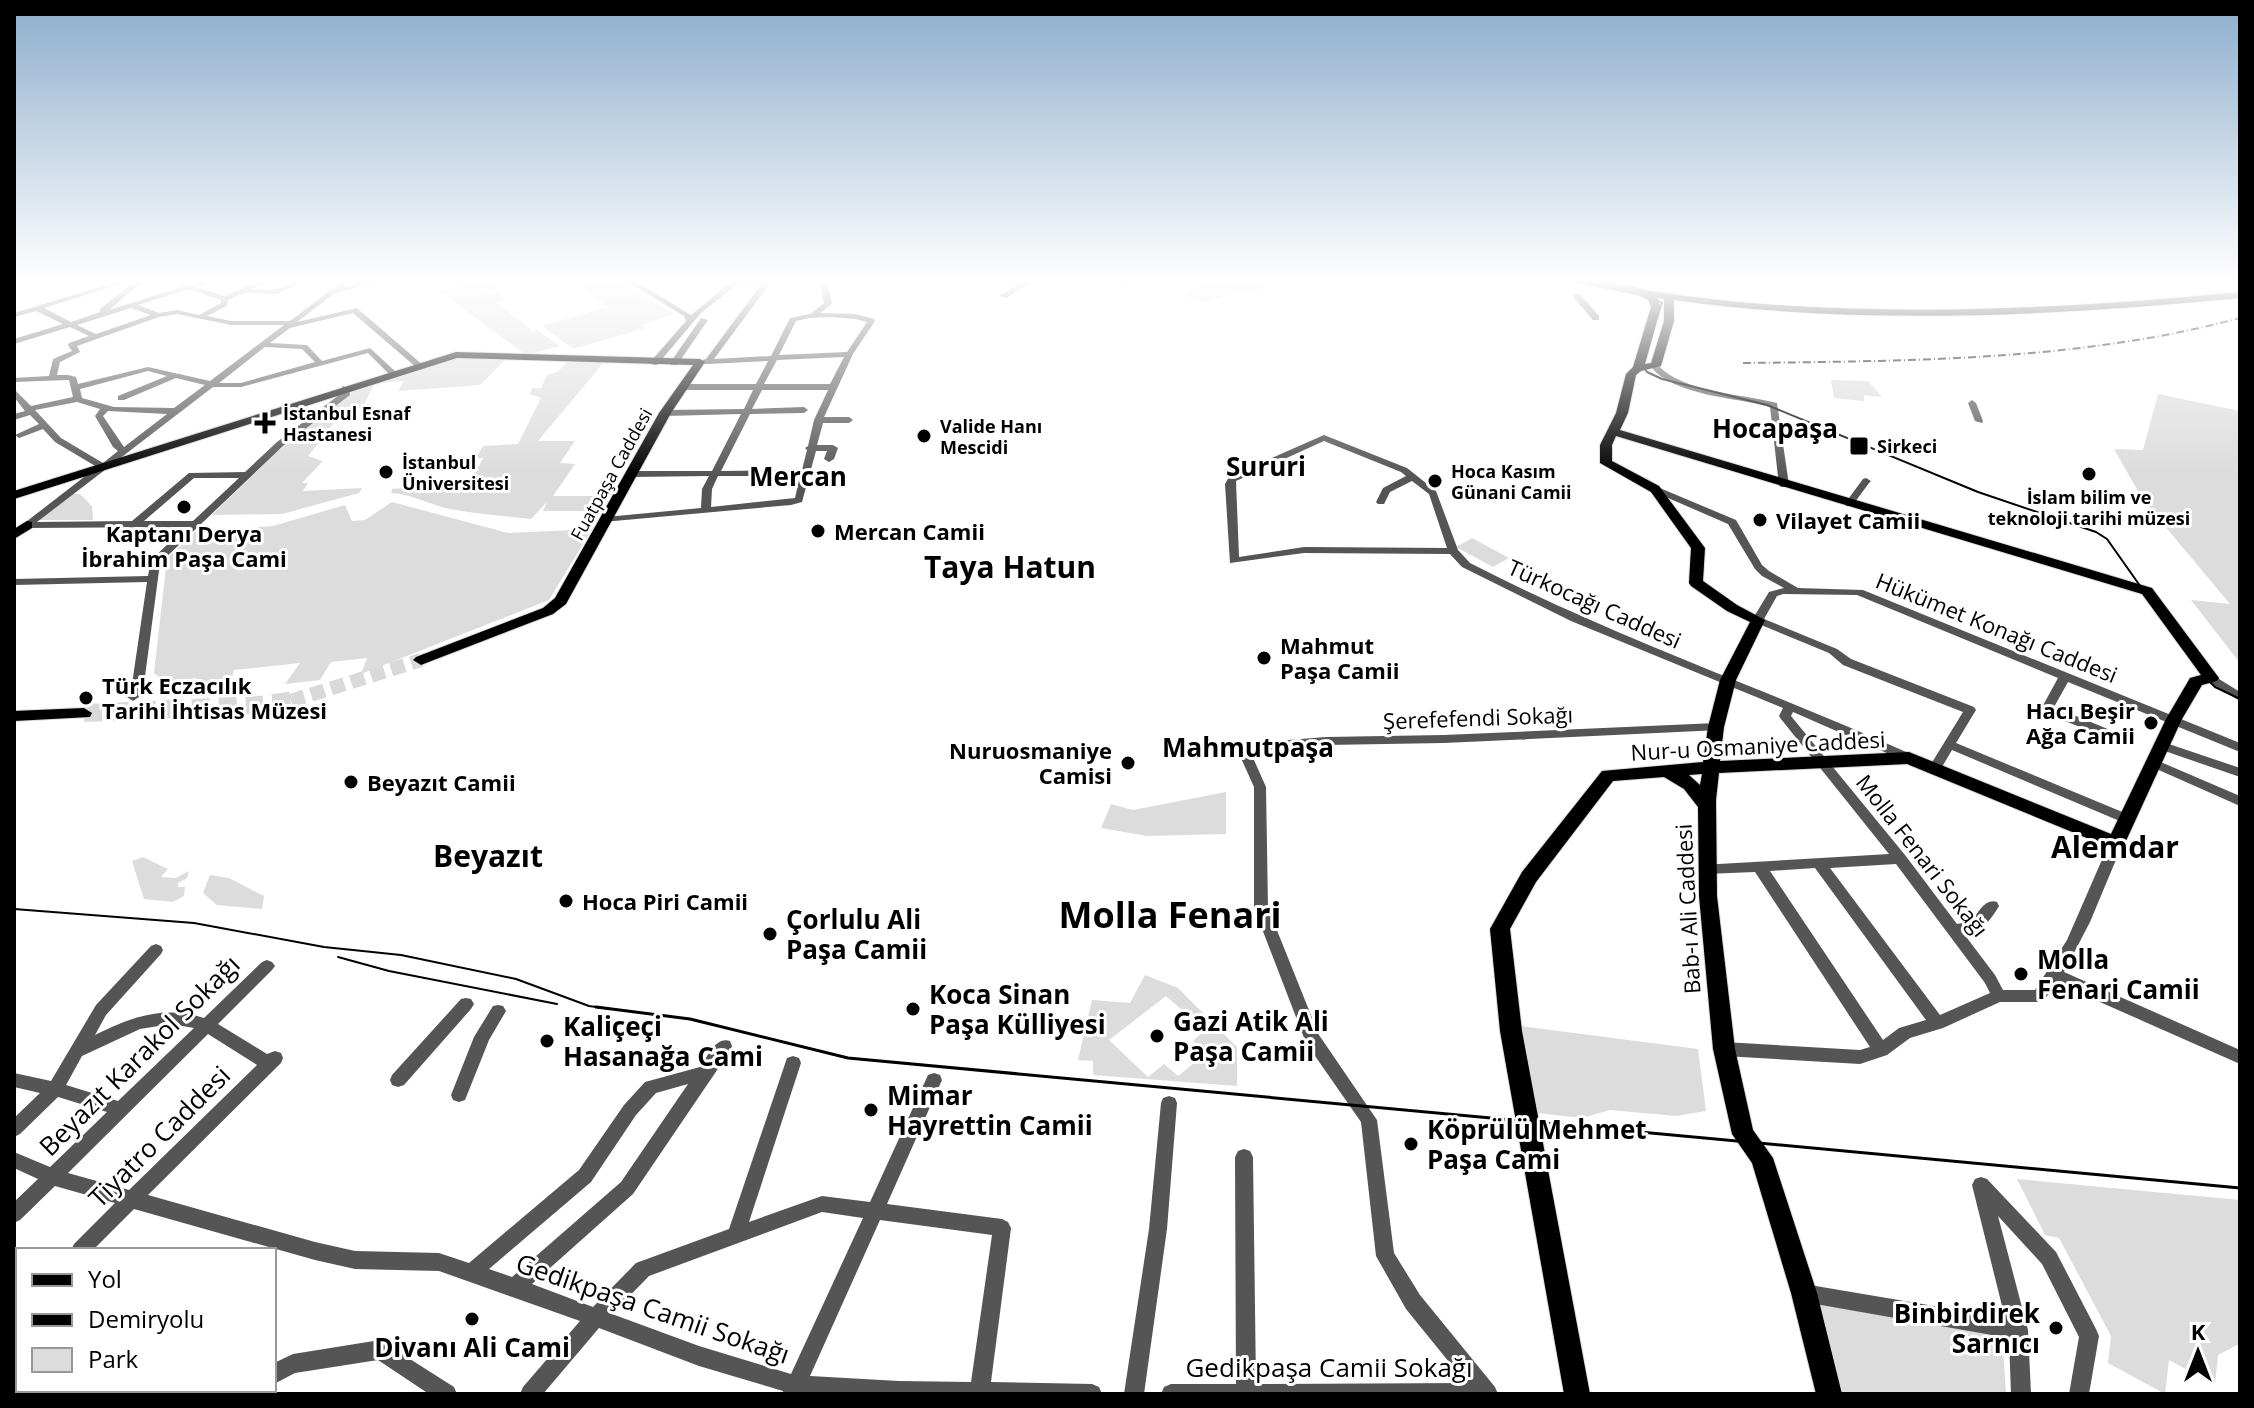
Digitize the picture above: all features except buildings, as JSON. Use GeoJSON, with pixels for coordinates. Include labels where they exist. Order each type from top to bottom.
{"type":"FeatureCollection","features":[{"type":"Feature","properties":{"kind":"main road"},"geometry":{"type":"LineString","coordinates":[[1638,368],[1644,345]]}},
{"type":"Feature","properties":{"kind":"main road"},"geometry":{"type":"LineString","coordinates":[[1672,345],[1670,353],[1631,374],[1622,413],[1604,454],[1606,463],[1655,489],[1698,548],[1696,583],[1732,608],[1758,620]]}},
{"type":"Feature","properties":{"kind":"main road"},"geometry":{"type":"LineString","coordinates":[[14,495],[456,355],[654,363],[704,362]]}},
{"type":"Feature","properties":{"kind":"main road","name":"Fuatpaşa Caddesi"},"geometry":{"type":"LineString","coordinates":[[421,660],[557,605],[665,413],[704,362]]}},
{"type":"Feature","properties":{"kind":"main road"},"geometry":{"type":"LineString","coordinates":[[1612,431],[2148,592],[2211,678],[2196,681],[2174,719],[2156,764],[2116,843],[1909,758]]}},
{"type":"Feature","properties":{"kind":"main road"},"geometry":{"type":"LineString","coordinates":[[14,535],[20,525]]}},
{"type":"Feature","properties":{"kind":"main road","name":"Bab-ı Ali Caddesi"},"geometry":{"type":"LineString","coordinates":[[1758,620],[1728,680],[1716,727],[1707,806],[1706,869],[1724,1049],[1743,1134],[1762,1158],[1804,1293]]}},
{"type":"Feature","properties":{"kind":"main road"},"geometry":{"type":"LineString","coordinates":[[14,716],[84,713]]}},
{"type":"Feature","properties":{"kind":"main road","name":"Nur-u Osmaniye Caddesi"},"geometry":{"type":"LineString","coordinates":[[1577,1394],[1527,1124],[1510,1021],[1500,929],[1529,877],[1608,775],[1909,758]]}},
{"type":"Feature","properties":{"kind":"main road"},"geometry":{"type":"LineString","coordinates":[[1667,771],[1684,778],[1707,806]]}},
{"type":"Feature","properties":{"kind":"main road"},"geometry":{"type":"LineString","coordinates":[[1804,1293],[1829,1394]]}},
{"type":"Feature","properties":{"kind":"street"},"geometry":{"type":"LineString","coordinates":[[53,376],[58,359],[76,352],[73,345]]}},
{"type":"Feature","properties":{"kind":"street"},"geometry":{"type":"LineString","coordinates":[[20,525],[125,451],[265,345],[304,347],[321,364]]}},
{"type":"Feature","properties":{"kind":"street"},"geometry":{"type":"LineString","coordinates":[[395,345],[420,366]]}},
{"type":"Feature","properties":{"kind":"street"},"geometry":{"type":"LineString","coordinates":[[654,363],[669,345]]}},
{"type":"Feature","properties":{"kind":"street"},"geometry":{"type":"LineString","coordinates":[[674,363],[687,345]]}},
{"type":"Feature","properties":{"kind":"street"},"geometry":{"type":"LineString","coordinates":[[704,362],[718,345]]}},
{"type":"Feature","properties":{"kind":"street"},"geometry":{"type":"LineString","coordinates":[[706,510],[707,489],[781,345]]}},
{"type":"Feature","properties":{"kind":"street"},"geometry":{"type":"LineString","coordinates":[[606,520],[799,500],[818,420],[855,345]]}},
{"type":"Feature","properties":{"kind":"street"},"geometry":{"type":"LineString","coordinates":[[76,387],[148,369],[214,385],[241,385],[370,350],[393,373]]}},
{"type":"Feature","properties":{"kind":"street"},"geometry":{"type":"LineString","coordinates":[[704,362],[849,354]]}},
{"type":"Feature","properties":{"kind":"street"},"geometry":{"type":"LineString","coordinates":[[1656,362],[1660,376],[1774,405],[1784,485]]}},
{"type":"Feature","properties":{"kind":"street"},"geometry":{"type":"LineString","coordinates":[[121,398],[176,375]]}},
{"type":"Feature","properties":{"kind":"street"},"geometry":{"type":"LineString","coordinates":[[14,380],[53,376],[73,379],[78,399]]}},
{"type":"Feature","properties":{"kind":"street"},"geometry":{"type":"LineString","coordinates":[[683,387],[832,387]]}},
{"type":"Feature","properties":{"kind":"street"},"geometry":{"type":"LineString","coordinates":[[133,697],[138,684],[155,562],[280,444],[347,393],[345,388]]}},
{"type":"Feature","properties":{"kind":"street"},"geometry":{"type":"LineString","coordinates":[[14,392],[58,440],[103,467]]}},
{"type":"Feature","properties":{"kind":"street"},"geometry":{"type":"LineString","coordinates":[[14,417],[30,410],[78,399],[105,409],[177,411]]}},
{"type":"Feature","properties":{"kind":"street"},"geometry":{"type":"LineString","coordinates":[[1972,403],[1979,421]]}},
{"type":"Feature","properties":{"kind":"street"},"geometry":{"type":"LineString","coordinates":[[105,409],[99,416],[118,447],[125,451]]}},
{"type":"Feature","properties":{"kind":"street"},"geometry":{"type":"LineString","coordinates":[[665,413],[804,410]]}},
{"type":"Feature","properties":{"kind":"street"},"geometry":{"type":"LineString","coordinates":[[818,420],[849,420]]}},
{"type":"Feature","properties":{"kind":"street"},"geometry":{"type":"LineString","coordinates":[[19,435],[43,426]]}},
{"type":"Feature","properties":{"kind":"street"},"geometry":{"type":"LineString","coordinates":[[1324,438],[1404,470],[1412,477],[1433,493],[1453,551],[1304,550],[1234,561],[1229,490],[1232,479],[1324,438]]}},
{"type":"Feature","properties":{"kind":"street"},"geometry":{"type":"LineString","coordinates":[[810,448],[833,448],[829,459]]}},
{"type":"Feature","properties":{"kind":"street"},"geometry":{"type":"LineString","coordinates":[[632,474],[804,473]]}},
{"type":"Feature","properties":{"kind":"street"},"geometry":{"type":"LineString","coordinates":[[135,524],[192,475],[247,475]]}},
{"type":"Feature","properties":{"kind":"street"},"geometry":{"type":"LineString","coordinates":[[1381,502],[1386,490],[1412,477]]}},
{"type":"Feature","properties":{"kind":"street"},"geometry":{"type":"LineString","coordinates":[[1849,504],[1866,481]]}},
{"type":"Feature","properties":{"kind":"street"},"geometry":{"type":"LineString","coordinates":[[1655,489],[1732,522],[1754,566],[1768,578],[1800,591]]}},
{"type":"Feature","properties":{"kind":"street"},"geometry":{"type":"LineString","coordinates":[[20,525],[194,524]]}},
{"type":"Feature","properties":{"kind":"street","name":"Türkocağı Caddesi"},"geometry":{"type":"LineString","coordinates":[[1453,551],[1466,565],[1569,618],[1728,680],[1909,758]]}},
{"type":"Feature","properties":{"kind":"street"},"geometry":{"type":"LineString","coordinates":[[14,582],[152,579]]}},
{"type":"Feature","properties":{"kind":"street"},"geometry":{"type":"LineString","coordinates":[[1800,591],[1773,594],[1758,620],[1833,651],[1847,662],[1970,710],[1934,769]]}},
{"type":"Feature","properties":{"kind":"street","name":"Hükümet Konağı Caddesi"},"geometry":{"type":"LineString","coordinates":[[1800,591],[1859,592],[2240,748]]}},
{"type":"Feature","properties":{"kind":"street"},"geometry":{"type":"LineString","coordinates":[[2065,676],[2047,709],[2111,735]]}},
{"type":"Feature","properties":{"kind":"street"},"geometry":{"type":"LineString","coordinates":[[2211,678],[2240,697]]}},
{"type":"Feature","properties":{"kind":"street","name":"Molla Fenari Sokağı"},"geometry":{"type":"LineString","coordinates":[[1789,707],[1785,716],[1900,859],[1990,979],[1999,996]]}},
{"type":"Feature","properties":{"kind":"street","name":"Şerefefendi Sokağı"},"geometry":{"type":"LineString","coordinates":[[1488,1394],[1413,1302],[1385,1256],[1369,1120],[1312,1038],[1261,908],[1260,787],[1242,747],[1326,741],[1716,727]]}},
{"type":"Feature","properties":{"kind":"street"},"geometry":{"type":"LineString","coordinates":[[1948,744],[2127,819]]}},
{"type":"Feature","properties":{"kind":"street"},"geometry":{"type":"LineString","coordinates":[[2163,746],[2240,773]]}},
{"type":"Feature","properties":{"kind":"street"},"geometry":{"type":"LineString","coordinates":[[2156,764],[2240,801]]}},
{"type":"Feature","properties":{"kind":"street"},"geometry":{"type":"LineString","coordinates":[[1724,1049],[1860,1057],[1881,1050],[1905,1033],[1937,1023],[1999,996],[2039,996],[2055,975],[2098,889],[2116,843]]}},
{"type":"Feature","properties":{"kind":"street"},"geometry":{"type":"LineString","coordinates":[[1706,869],[1900,859]]}},
{"type":"Feature","properties":{"kind":"street"},"geometry":{"type":"LineString","coordinates":[[1819,863],[1937,1023]]}},
{"type":"Feature","properties":{"kind":"street"},"geometry":{"type":"LineString","coordinates":[[1759,866],[1881,1050]]}},
{"type":"Feature","properties":{"kind":"street"},"geometry":{"type":"LineString","coordinates":[[1953,930],[1976,926],[1992,906]]}},
{"type":"Feature","properties":{"kind":"street"},"geometry":{"type":"LineString","coordinates":[[14,1129],[55,1089],[101,1010],[156,950]]}},
{"type":"Feature","properties":{"kind":"street","name":"Beyazıt Karakol Sokağı"},"geometry":{"type":"LineString","coordinates":[[14,1214],[267,966]]}},
{"type":"Feature","properties":{"kind":"street"},"geometry":{"type":"LineString","coordinates":[[2055,975],[2240,1057]]}},
{"type":"Feature","properties":{"kind":"street"},"geometry":{"type":"LineString","coordinates":[[398,1080],[466,1004]]}},
{"type":"Feature","properties":{"kind":"street"},"geometry":{"type":"LineString","coordinates":[[459,1095],[482,1037],[498,1011]]}},
{"type":"Feature","properties":{"kind":"street"},"geometry":{"type":"LineString","coordinates":[[76,1052],[149,1019],[171,1016],[205,1025]]}},
{"type":"Feature","properties":{"kind":"street","name":"Tiyatro Caddesi"},"geometry":{"type":"LineString","coordinates":[[82,1248],[272,1061],[205,1025]]}},
{"type":"Feature","properties":{"kind":"street"},"geometry":{"type":"LineString","coordinates":[[515,1287],[627,1188],[724,1046]]}},
{"type":"Feature","properties":{"kind":"street"},"geometry":{"type":"LineString","coordinates":[[736,1234],[793,1063]]}},
{"type":"Feature","properties":{"kind":"street"},"geometry":{"type":"LineString","coordinates":[[471,1273],[585,1176],[630,1110],[651,1087],[705,1073]]}},
{"type":"Feature","properties":{"kind":"street"},"geometry":{"type":"LineString","coordinates":[[14,1080],[121,1109]]}},
{"type":"Feature","properties":{"kind":"street"},"geometry":{"type":"LineString","coordinates":[[794,1389],[934,1080]]}},
{"type":"Feature","properties":{"kind":"street"},"geometry":{"type":"LineString","coordinates":[[1134,1394],[1158,1229],[1169,1103]]}},
{"type":"Feature","properties":{"kind":"street"},"geometry":{"type":"LineString","coordinates":[[1244,1157],[1246,1393]]}},
{"type":"Feature","properties":{"kind":"street","name":"Gedikpaşa Camii Sokağı"},"geometry":{"type":"LineString","coordinates":[[14,1160],[52,1177],[355,1260],[439,1262],[794,1389],[1092,1394]]}},
{"type":"Feature","properties":{"kind":"street"},"geometry":{"type":"LineString","coordinates":[[2021,1394],[2018,1330],[1981,1185],[2049,1258],[2089,1336],[2079,1394]]}},
{"type":"Feature","properties":{"kind":"street"},"geometry":{"type":"LineString","coordinates":[[530,1394],[596,1317],[643,1269],[822,1204],[1002,1228],[980,1393]]}},
{"type":"Feature","properties":{"kind":"street"},"geometry":{"type":"LineString","coordinates":[[1804,1293],[2018,1330]]}},
{"type":"Feature","properties":{"kind":"street"},"geometry":{"type":"LineString","coordinates":[[276,1373],[293,1364],[380,1350],[447,1394]]}},
{"type":"Feature","properties":{"kind":"street","name":"Gedikpaşa Camii Sokağı"},"geometry":{"type":"LineString","coordinates":[[1171,1394],[1488,1394]]}},
{"type":"Feature","properties":{"kind":"green space"},"geometry":{"type":"Polygon","coordinates":[[[512,345],[560,346],[526,355],[512,345]]]}},
{"type":"Feature","properties":{"kind":"green space"},"geometry":{"type":"Polygon","coordinates":[[[567,345],[588,345],[573,349],[567,345]]]}},
{"type":"Feature","properties":{"kind":"green space"},"geometry":{"type":"Polygon","coordinates":[[[455,357],[506,359],[480,385],[398,391],[404,381],[375,383],[362,408],[345,409],[308,456],[323,461],[302,483],[308,483],[303,491],[362,488],[359,493],[282,514],[212,515],[277,452],[366,382],[455,357]]]}},
{"type":"Feature","properties":{"kind":"green space"},"geometry":{"type":"Polygon","coordinates":[[[568,362],[604,362],[538,441],[575,441],[560,463],[575,464],[553,496],[595,496],[586,511],[543,511],[547,502],[531,519],[450,509],[391,493],[392,489],[406,485],[466,482],[470,475],[475,474],[483,458],[476,458],[483,446],[518,444],[541,398],[530,394],[532,388],[541,388],[547,375],[557,372],[568,362]]]}},
{"type":"Feature","properties":{"kind":"green space"},"geometry":{"type":"Polygon","coordinates":[[[1831,380],[1868,381],[1882,397],[1864,395],[1864,401],[1834,398],[1831,380]]]}},
{"type":"Feature","properties":{"kind":"green space"},"geometry":{"type":"Polygon","coordinates":[[[2158,394],[2240,411],[2240,663],[2191,600],[2230,604],[2143,500],[2114,449],[2143,450],[2158,394]]]}},
{"type":"Feature","properties":{"kind":"green space"},"geometry":{"type":"Polygon","coordinates":[[[68,494],[80,494],[92,506],[93,520],[35,520],[68,494]]]}},
{"type":"Feature","properties":{"kind":"green space"},"geometry":{"type":"Polygon","coordinates":[[[392,502],[508,533],[594,526],[549,600],[361,674],[367,658],[331,662],[320,680],[285,684],[300,663],[234,670],[229,689],[189,695],[197,678],[164,682],[154,673],[167,558],[195,532],[273,526],[345,505],[352,521],[365,520],[392,502]]]}},
{"type":"Feature","properties":{"kind":"green space"},"geometry":{"type":"Polygon","coordinates":[[[1472,538],[1509,558],[1493,567],[1456,547],[1472,538]]]}},
{"type":"Feature","properties":{"kind":"green space"},"geometry":{"type":"Polygon","coordinates":[[[1226,792],[1226,834],[1147,836],[1101,828],[1111,804],[1133,810],[1226,792]]]}},
{"type":"Feature","properties":{"kind":"green space"},"geometry":{"type":"Polygon","coordinates":[[[143,857],[168,869],[161,877],[176,878],[189,871],[187,878],[178,883],[178,887],[185,887],[184,896],[173,902],[144,899],[132,861],[143,857]]]}},
{"type":"Feature","properties":{"kind":"green space"},"geometry":{"type":"Polygon","coordinates":[[[210,875],[229,878],[264,896],[262,909],[217,905],[203,893],[210,875]]]}},
{"type":"Feature","properties":{"kind":"green space"},"geometry":{"type":"Polygon","coordinates":[[[1145,975],[1178,988],[1237,1047],[1237,1086],[1093,1075],[1093,1061],[1078,1060],[1092,1000],[1130,1003],[1145,975]],[[1166,996],[1109,1040],[1148,1077],[1164,1064],[1178,1076],[1206,1053],[1193,1041],[1205,1030],[1166,996]]]}},
{"type":"Feature","properties":{"kind":"green space"},"geometry":{"type":"Polygon","coordinates":[[[1513,1025],[1698,1049],[1706,1111],[1676,1116],[1610,1110],[1582,1118],[1528,1112],[1513,1025]]]}},
{"type":"Feature","properties":{"kind":"green space"},"geometry":{"type":"Polygon","coordinates":[[[2017,1179],[2240,1200],[2240,1346],[2218,1355],[2215,1385],[2169,1360],[2165,1394],[2108,1363],[2111,1336],[2059,1238],[2045,1235],[2017,1179]]]}},
{"type":"Feature","properties":{"kind":"green space","name":"Binbirdirek Sarnıcı"},"geometry":{"type":"Polygon","coordinates":[[[1809,1298],[2002,1332],[2006,1394],[1834,1394],[1809,1298]]]}},
{"type":"Feature","properties":{"kind":"tunnel"},"geometry":{"type":"LineString","coordinates":[[293,700],[421,660]]}},
{"type":"Feature","properties":{"kind":"tunnel"},"geometry":{"type":"LineString","coordinates":[[293,700],[303,699]]}},
{"type":"Feature","properties":{"kind":"tunnel"},"geometry":{"type":"LineString","coordinates":[[84,713],[259,705],[293,700]]}},
{"type":"Feature","properties":{"kind":"tram line"},"geometry":{"type":"LineString","coordinates":[[1648,345],[1641,364],[1647,372],[1662,379],[1767,405],[1978,492],[2096,532],[2107,539],[2203,675],[2215,687],[2240,699]]}},
{"type":"Feature","properties":{"kind":"tram line"},"geometry":{"type":"LineString","coordinates":[[14,909],[194,923],[324,947],[401,955],[516,979],[601,1008]]}},
{"type":"Feature","properties":{"kind":"tram line"},"geometry":{"type":"LineString","coordinates":[[338,957],[389,971],[557,1004]]}},
{"type":"Feature","properties":{"kind":"tram line"},"geometry":{"type":"LineString","coordinates":[[596,1007],[601,1008]]}},
{"type":"Feature","properties":{"kind":"tram line"},"geometry":{"type":"LineString","coordinates":[[601,1008],[690,1019],[848,1058],[2240,1188]]}},
{"type":"Feature","properties":{"kind":"tram line"},"geometry":{"type":"LineString","coordinates":[[601,1008],[611,1009]]}},
{"type":"Feature","properties":{"kind":"railway"},"geometry":{"type":"LineString","coordinates":[[1743,363],[1993,356],[2105,345]]}},
{"type":"Feature","properties":{"kind":"place","name":"İstanbul Esnaf Hastanesi"},"geometry":{"type":"Point","coordinates":[265,423]}},
{"type":"Feature","properties":{"kind":"place","name":"Valide Hanı Mescidi"},"geometry":{"type":"Point","coordinates":[924,436]}},
{"type":"Feature","properties":{"kind":"place","name":"Sirkeci"},"geometry":{"type":"Point","coordinates":[1859,446]}},
{"type":"Feature","properties":{"kind":"place","name":"İstanbul Üniversitesi"},"geometry":{"type":"Point","coordinates":[386,472]}},
{"type":"Feature","properties":{"kind":"place","name":"İslam bilim ve teknoloji tarihi müzesi"},"geometry":{"type":"Point","coordinates":[2089,474]}},
{"type":"Feature","properties":{"kind":"place","name":"Hoca Kasım Günani Camii"},"geometry":{"type":"Point","coordinates":[1435,481]}},
{"type":"Feature","properties":{"kind":"place","name":"Kaptanı Derya İbrahim Paşa Cami"},"geometry":{"type":"Point","coordinates":[184,507]}},
{"type":"Feature","properties":{"kind":"place","name":"Vilayet Camii"},"geometry":{"type":"Point","coordinates":[1760,520]}},
{"type":"Feature","properties":{"kind":"place","name":"Mercan Camii"},"geometry":{"type":"Point","coordinates":[818,531]}},
{"type":"Feature","properties":{"kind":"place","name":"Mahmut Paşa Camii"},"geometry":{"type":"Point","coordinates":[1264,658]}},
{"type":"Feature","properties":{"kind":"place","name":"Türk Eczacılık Tarihi İhtisas Müzesi"},"geometry":{"type":"Point","coordinates":[86,698]}},
{"type":"Feature","properties":{"kind":"place","name":"Hacı Beşir Ağa Camii"},"geometry":{"type":"Point","coordinates":[2151,723]}},
{"type":"Feature","properties":{"kind":"place","name":"Nuruosmaniye Camisi"},"geometry":{"type":"Point","coordinates":[1128,763]}},
{"type":"Feature","properties":{"kind":"place","name":"Beyazıt Camii"},"geometry":{"type":"Point","coordinates":[351,782]}},
{"type":"Feature","properties":{"kind":"place","name":"Hoca Piri Camii"},"geometry":{"type":"Point","coordinates":[566,901]}},
{"type":"Feature","properties":{"kind":"place","name":"Çorlulu Ali Paşa Camii"},"geometry":{"type":"Point","coordinates":[770,934]}},
{"type":"Feature","properties":{"kind":"place","name":"Molla Fenari Camii"},"geometry":{"type":"Point","coordinates":[2021,974]}},
{"type":"Feature","properties":{"kind":"place","name":"Koca Sinan Paşa Külliyesi"},"geometry":{"type":"Point","coordinates":[913,1009]}},
{"type":"Feature","properties":{"kind":"place","name":"Gazi Atik Ali Paşa Camii"},"geometry":{"type":"Point","coordinates":[1157,1036]}},
{"type":"Feature","properties":{"kind":"place","name":"Kaliçeçi Hasanağa Cami"},"geometry":{"type":"Point","coordinates":[547,1041]}},
{"type":"Feature","properties":{"kind":"place","name":"Mimar Hayrettin Camii"},"geometry":{"type":"Point","coordinates":[871,1110]}},
{"type":"Feature","properties":{"kind":"place","name":"Köprülü Mehmet Paşa Cami"},"geometry":{"type":"Point","coordinates":[1411,1144]}},
{"type":"Feature","properties":{"kind":"place","name":"Divanı Ali Cami"},"geometry":{"type":"Point","coordinates":[472,1319]}},
{"type":"Feature","properties":{"kind":"place","name":"Binbirdirek Sarnıcı"},"geometry":{"type":"Point","coordinates":[2056,1328]}},
{"type":"Feature","properties":{"kind":"district","name":"Hocapaşa"},"geometry":{"type":"Point","coordinates":[1775,428]}},
{"type":"Feature","properties":{"kind":"district","name":"Sururi"},"geometry":{"type":"Point","coordinates":[1266,466]}},
{"type":"Feature","properties":{"kind":"district","name":"Mercan"},"geometry":{"type":"Point","coordinates":[798,476]}},
{"type":"Feature","properties":{"kind":"district","name":"Taya Hatun"},"geometry":{"type":"Point","coordinates":[1010,566]}},
{"type":"Feature","properties":{"kind":"district","name":"Mahmutpaşa"},"geometry":{"type":"Point","coordinates":[1248,747]}},
{"type":"Feature","properties":{"kind":"district","name":"Alemdar"},"geometry":{"type":"Point","coordinates":[2115,846]}},
{"type":"Feature","properties":{"kind":"district","name":"Beyazıt"},"geometry":{"type":"Point","coordinates":[488,855]}},
{"type":"Feature","properties":{"kind":"district","name":"Molla Fenari"},"geometry":{"type":"Point","coordinates":[1170,914]}}]}
